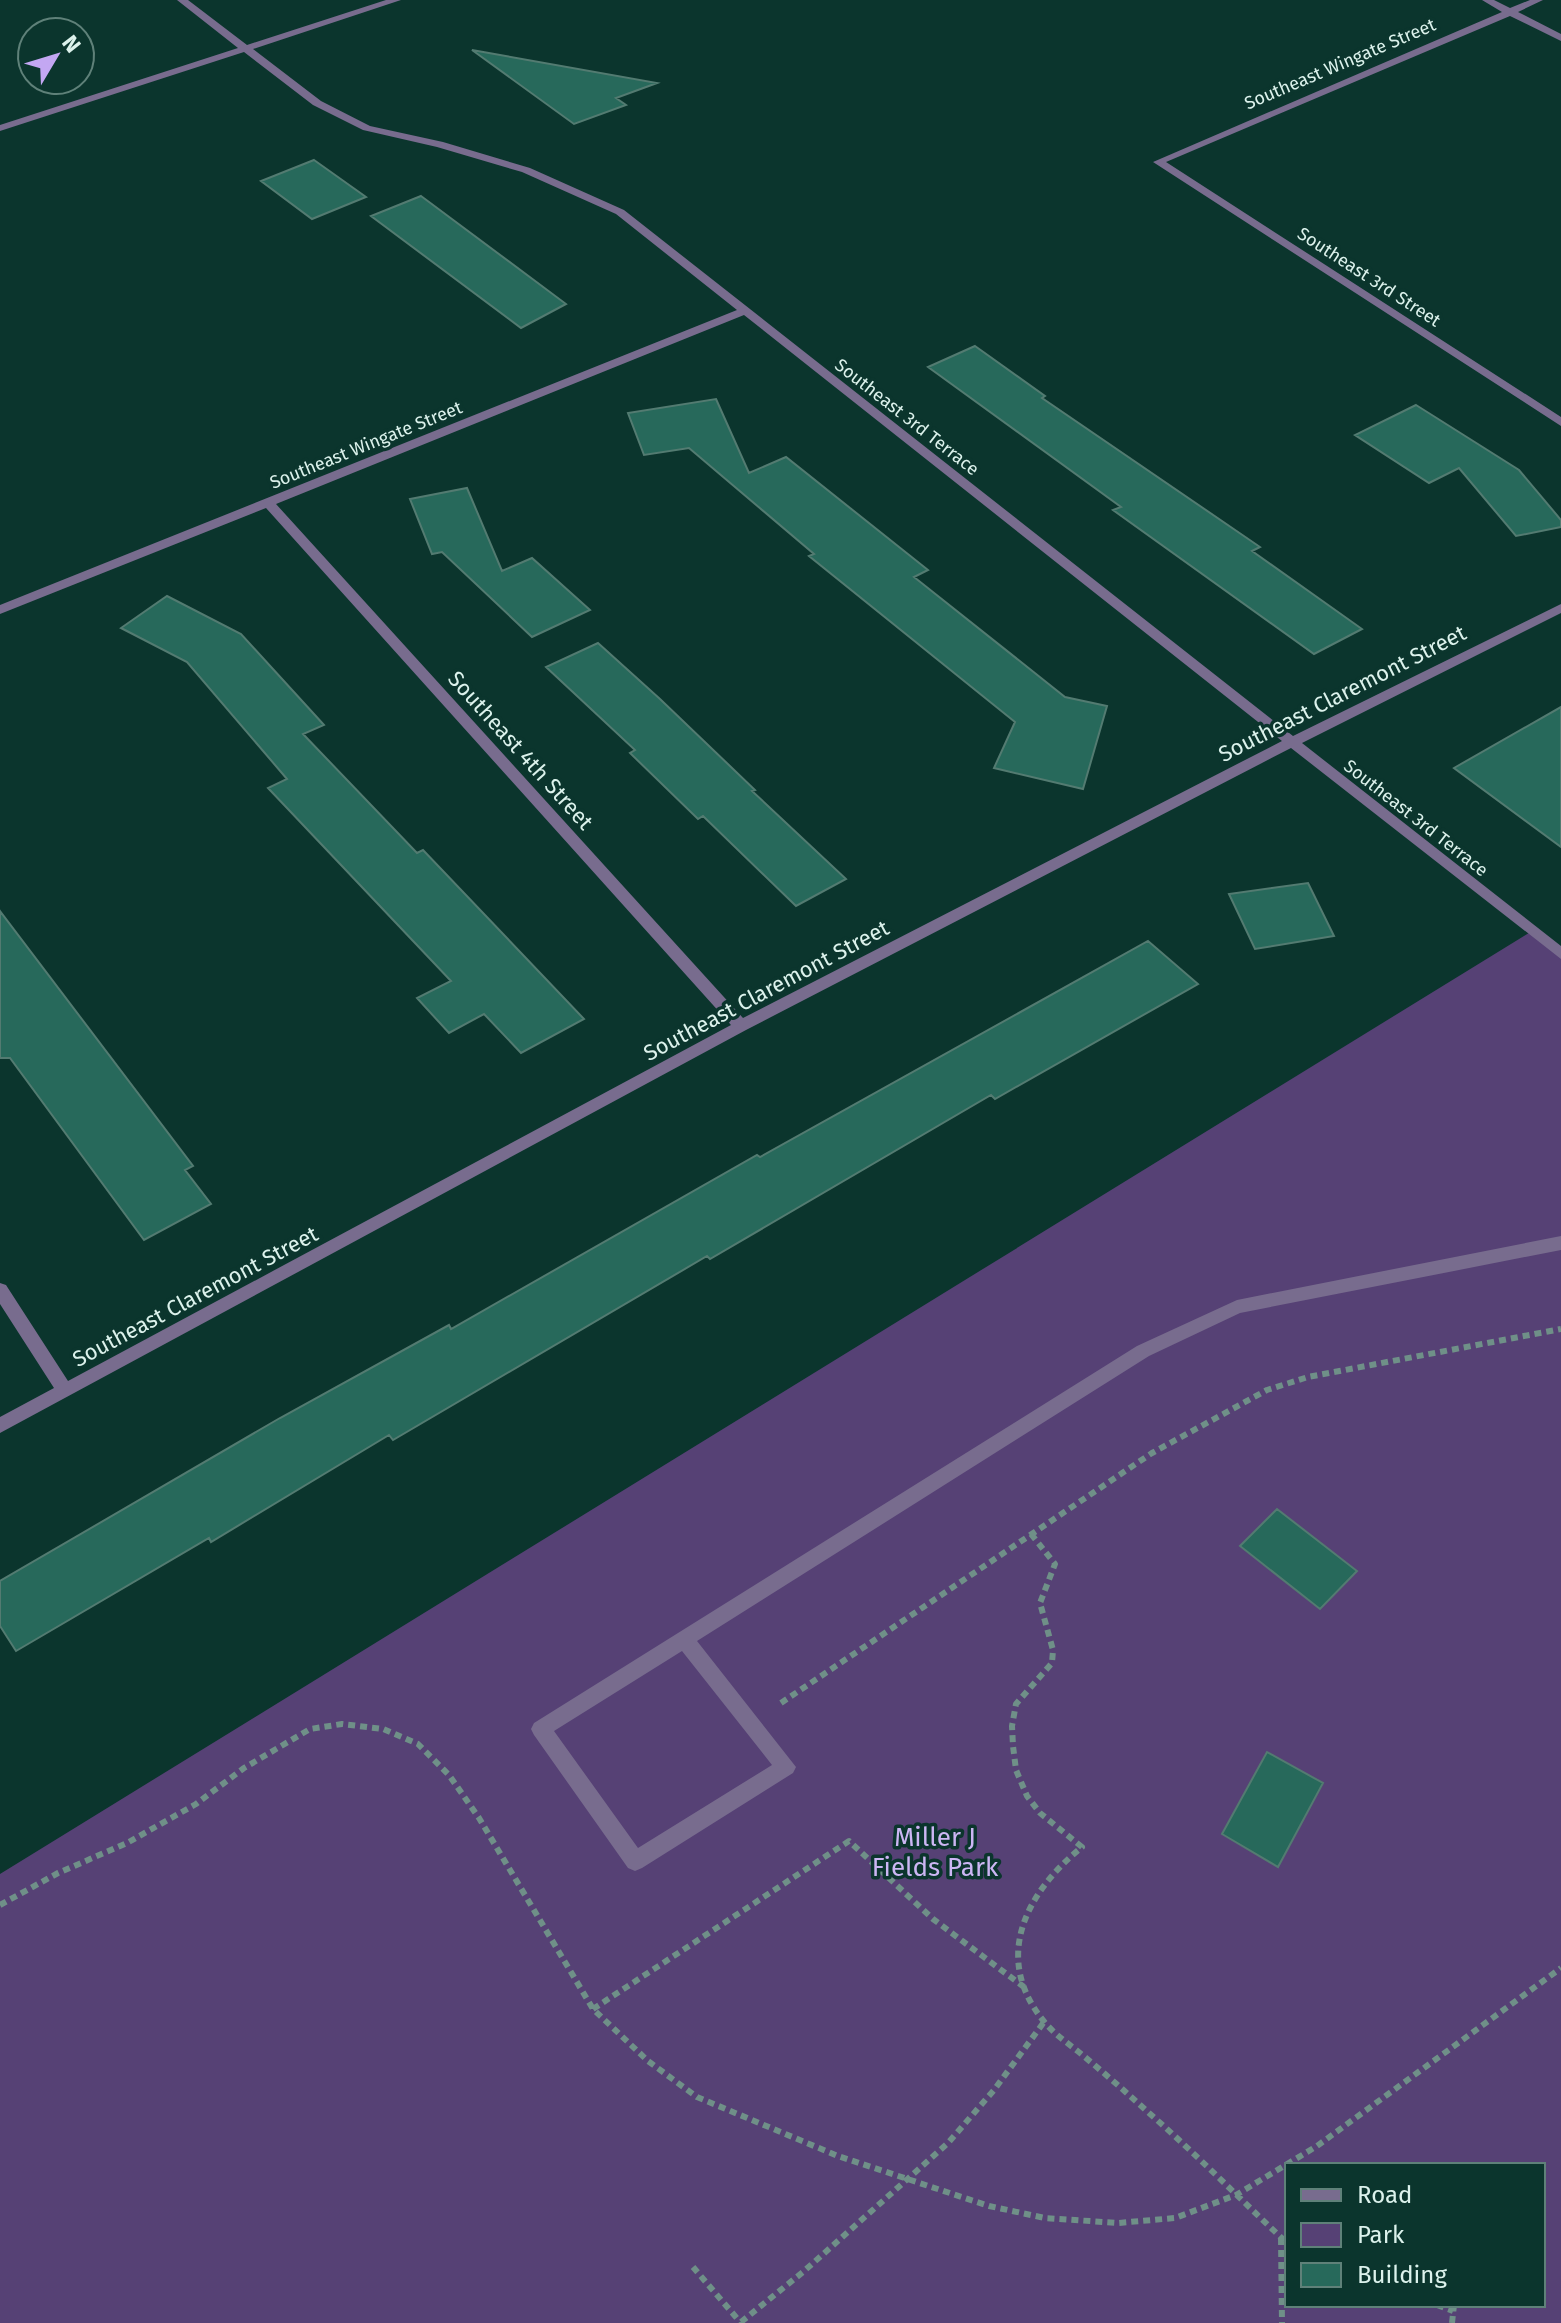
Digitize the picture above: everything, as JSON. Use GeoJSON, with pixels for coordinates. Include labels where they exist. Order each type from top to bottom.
{"type":"FeatureCollection","features":[{"type":"Feature","properties":{"kind":"street","name":"Southeast 3rd Terrace"},"geometry":{"type":"LineString","coordinates":[[182,0],[242,49],[317,103],[367,128],[439,144],[526,170],[620,212],[1561,954]]}},
{"type":"Feature","properties":{"kind":"street"},"geometry":{"type":"LineString","coordinates":[[0,128],[396,0]]}},
{"type":"Feature","properties":{"kind":"street"},"geometry":{"type":"LineString","coordinates":[[1487,0],[1561,38]]}},
{"type":"Feature","properties":{"kind":"street","name":"Southeast Wingate Street"},"geometry":{"type":"LineString","coordinates":[[1158,162],[1538,0]]}},
{"type":"Feature","properties":{"kind":"street","name":"Southeast 3rd Street"},"geometry":{"type":"LineString","coordinates":[[1158,162],[1561,422]]}},
{"type":"Feature","properties":{"kind":"street","name":"Southeast Wingate Street"},"geometry":{"type":"LineString","coordinates":[[0,610],[745,311]]}},
{"type":"Feature","properties":{"kind":"street","name":"Southeast 4th Street"},"geometry":{"type":"LineString","coordinates":[[269,504],[741,1026]]}},
{"type":"Feature","properties":{"kind":"street","name":"Southeast Claremont Street"},"geometry":{"type":"LineString","coordinates":[[0,1426],[741,1026],[1290,743],[1561,608]]}},
{"type":"Feature","properties":{"kind":"street"},"geometry":{"type":"LineString","coordinates":[[684,1639],[786,1767],[635,1861],[541,1729],[684,1639],[1143,1351],[1237,1307],[1561,1243]]}},
{"type":"Feature","properties":{"kind":"street"},"geometry":{"type":"LineString","coordinates":[[0,1290],[65,1391]]}},
{"type":"Feature","properties":{"kind":"path"},"geometry":{"type":"LineString","coordinates":[[778,1706],[1152,1453],[1267,1390],[1308,1377],[1561,1329]]}},
{"type":"Feature","properties":{"kind":"path"},"geometry":{"type":"LineString","coordinates":[[1031,1534],[1055,1564],[1040,1603],[1053,1650],[1052,1663],[1016,1704],[1012,1726],[1016,1770],[1027,1796],[1040,1813],[1082,1847],[1057,1865],[1028,1906],[1019,1936],[1020,1973],[1044,2022],[1164,2125],[1284,2240],[1282,2323]]}},
{"type":"Feature","properties":{"kind":"path"},"geometry":{"type":"LineString","coordinates":[[0,1905],[58,1873],[127,1843],[196,1804],[244,1768],[310,1729],[342,1724],[383,1729],[418,1744],[449,1775],[479,1818],[593,2009],[648,2061],[697,2097],[825,2151],[989,2206],[1031,2215],[1118,2223],[1175,2218],[1236,2195],[1285,2165]]}},
{"type":"Feature","properties":{"kind":"path"},"geometry":{"type":"LineString","coordinates":[[593,2009],[849,1841],[889,1884],[953,1937],[1025,1988]]}},
{"type":"Feature","properties":{"kind":"path"},"geometry":{"type":"LineString","coordinates":[[1289,2163],[1317,2146],[1561,1968]]}},
{"type":"Feature","properties":{"kind":"path"},"geometry":{"type":"LineString","coordinates":[[693,2267],[741,2322],[803,2272],[948,2143],[994,2090],[1044,2022]]}},
{"type":"Feature","properties":{"kind":"path"},"geometry":{"type":"LineString","coordinates":[[1452,2323],[1454,2308]]}},
{"type":"Feature","properties":{"kind":"green space","name":"Miller J Fields Park"},"geometry":{"type":"Polygon","coordinates":[[[1532,931],[1561,954],[1561,2323],[0,2323],[0,1874],[1532,931]]]}},
{"type":"Feature","properties":{"kind":"building"},"geometry":{"type":"Polygon","coordinates":[[[472,50],[657,83],[616,98],[626,105],[574,124],[472,50]]]}},
{"type":"Feature","properties":{"kind":"building"},"geometry":{"type":"Polygon","coordinates":[[[314,160],[366,197],[312,219],[261,181],[314,160]]]}},
{"type":"Feature","properties":{"kind":"building"},"geometry":{"type":"Polygon","coordinates":[[[421,196],[566,304],[521,328],[371,216],[421,196]]]}},
{"type":"Feature","properties":{"kind":"building"},"geometry":{"type":"Polygon","coordinates":[[[975,346],[1045,396],[1042,398],[1260,547],[1252,551],[1362,629],[1314,654],[1113,510],[1121,507],[928,367],[975,346]]]}},
{"type":"Feature","properties":{"kind":"building"},"geometry":{"type":"Polygon","coordinates":[[[716,399],[749,473],[786,457],[928,570],[914,577],[1065,697],[1107,706],[1083,789],[994,768],[1015,722],[809,556],[814,554],[689,448],[644,455],[628,413],[716,399]]]}},
{"type":"Feature","properties":{"kind":"building"},"geometry":{"type":"Polygon","coordinates":[[[1416,405],[1519,470],[1561,520],[1561,527],[1516,536],[1459,468],[1429,483],[1355,435],[1416,405]]]}},
{"type":"Feature","properties":{"kind":"building"},"geometry":{"type":"Polygon","coordinates":[[[467,488],[502,571],[532,558],[590,610],[532,637],[442,552],[432,554],[410,499],[467,488]]]}},
{"type":"Feature","properties":{"kind":"building"},"geometry":{"type":"Polygon","coordinates":[[[167,596],[241,634],[324,725],[303,734],[417,853],[423,850],[584,1019],[521,1053],[484,1014],[449,1033],[417,998],[451,981],[268,788],[287,779],[187,662],[121,628],[167,596]]]}},
{"type":"Feature","properties":{"kind":"building"},"geometry":{"type":"Polygon","coordinates":[[[598,643],[846,879],[796,906],[703,816],[698,819],[630,753],[635,750],[546,667],[598,643]]]}},
{"type":"Feature","properties":{"kind":"building"},"geometry":{"type":"Polygon","coordinates":[[[1561,707],[1561,847],[1454,768],[1561,707]]]}},
{"type":"Feature","properties":{"kind":"building"},"geometry":{"type":"Polygon","coordinates":[[[1308,883],[1334,936],[1255,949],[1229,894],[1308,883]]]}},
{"type":"Feature","properties":{"kind":"building"},"geometry":{"type":"Polygon","coordinates":[[[0,911],[193,1166],[185,1170],[211,1204],[144,1240],[10,1058],[0,1058],[0,911]]]}},
{"type":"Feature","properties":{"kind":"building"},"geometry":{"type":"Polygon","coordinates":[[[1148,941],[1198,984],[995,1099],[991,1095],[710,1259],[707,1256],[393,1440],[389,1435],[211,1542],[209,1538],[16,1651],[0,1626],[0,1581],[280,1418],[449,1325],[451,1329],[757,1155],[760,1157],[1148,941]]]}},
{"type":"Feature","properties":{"kind":"building"},"geometry":{"type":"Polygon","coordinates":[[[1277,1509],[1357,1571],[1320,1609],[1240,1546],[1277,1509]]]}},
{"type":"Feature","properties":{"kind":"building"},"geometry":{"type":"Polygon","coordinates":[[[1267,1752],[1323,1783],[1278,1867],[1222,1834],[1267,1752]]]}}]}
